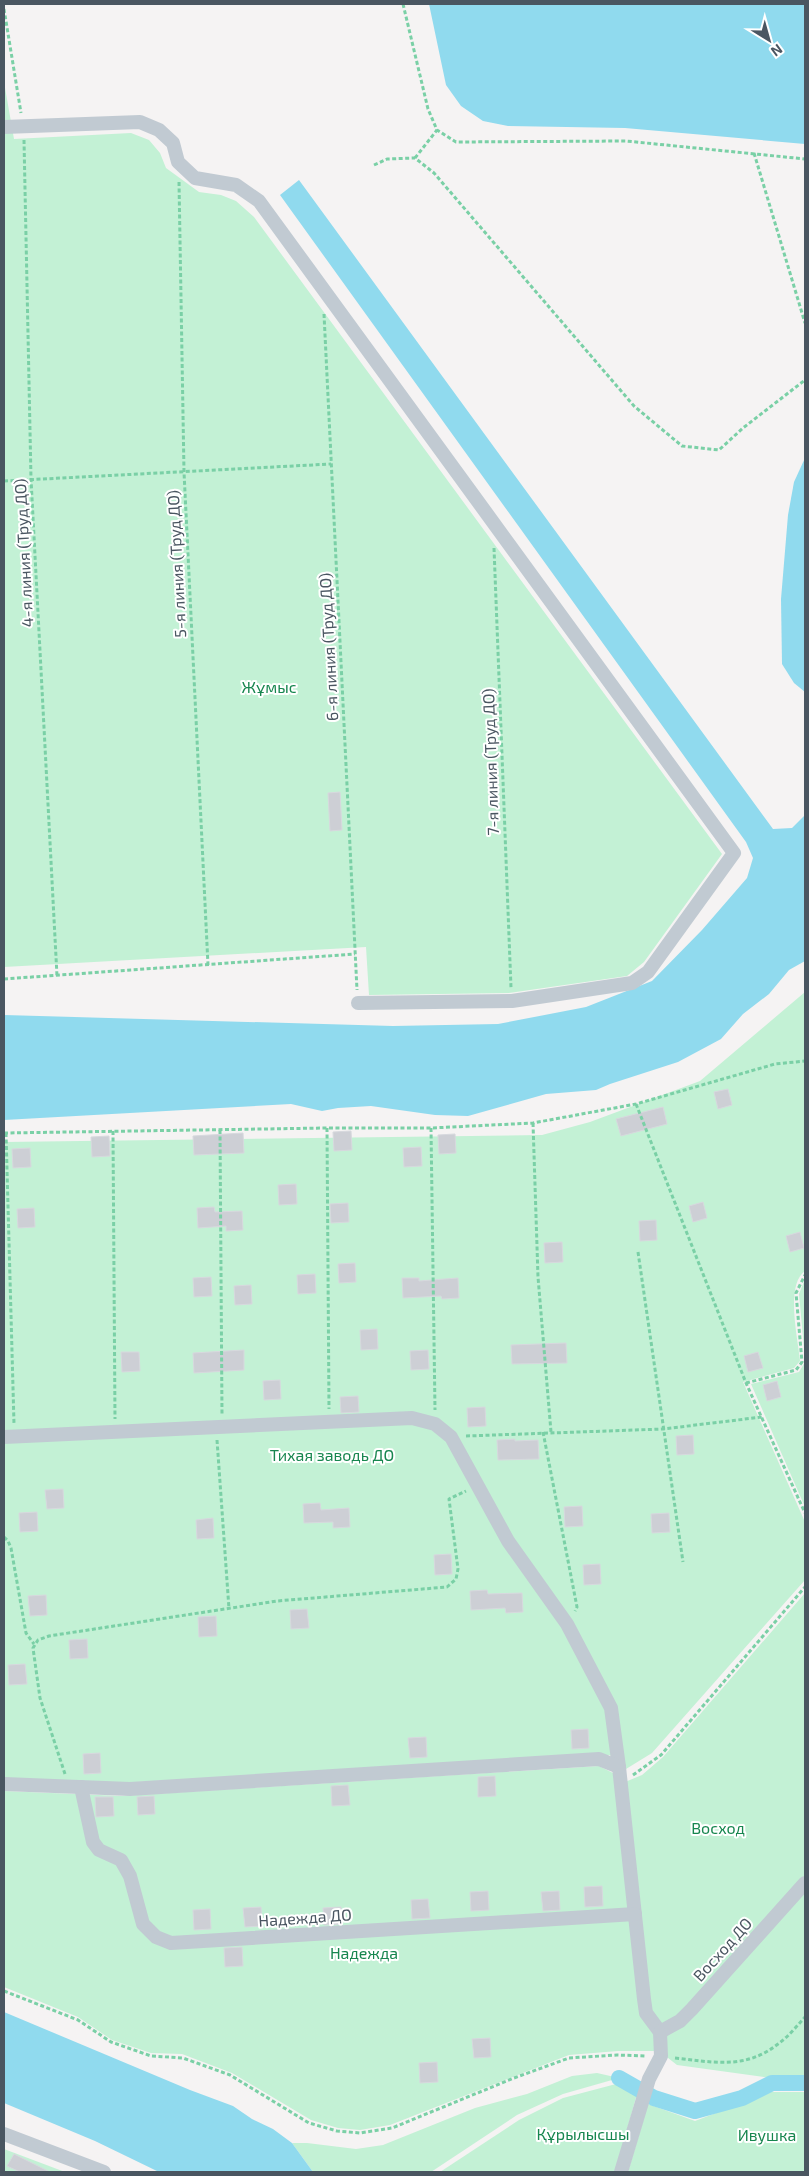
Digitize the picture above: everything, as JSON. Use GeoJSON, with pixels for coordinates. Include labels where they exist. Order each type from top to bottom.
{"type":"FeatureCollection","features":[{"type":"Feature","properties":{"kind":"street"},"geometry":{"type":"LineString","coordinates":[[4,127],[24,128],[140,122],[160,130],[173,143],[178,162],[195,178],[236,184],[259,201],[734,853],[648,972],[632,983],[512,1001],[358,1003]]}},
{"type":"Feature","properties":{"kind":"street"},"geometry":{"type":"LineString","coordinates":[[9,1437],[412,1418],[435,1424],[451,1437],[508,1541],[567,1624],[611,1708],[646,2013],[660,2032],[661,2056],[649,2079],[621,2172]]}},
{"type":"Feature","properties":{"kind":"street"},"geometry":{"type":"LineString","coordinates":[[4,1784],[130,1789],[598,1759],[620,1774]]}},
{"type":"Feature","properties":{"kind":"street","name":"Надежда ДО"},"geometry":{"type":"LineString","coordinates":[[76,1787],[93,1842],[99,1850],[122,1860],[130,1876],[142,1924],[156,1937],[171,1943],[635,1914]]}},
{"type":"Feature","properties":{"kind":"street","name":"Восход ДО"},"geometry":{"type":"LineString","coordinates":[[660,2032],[680,2022],[805,1884]]}},
{"type":"Feature","properties":{"kind":"street"},"geometry":{"type":"LineString","coordinates":[[4,2134],[104,2172]]}},
{"type":"Feature","properties":{"kind":"path"},"geometry":{"type":"LineString","coordinates":[[403,4],[428,109],[437,130],[456,142],[626,141],[805,159]]}},
{"type":"Feature","properties":{"kind":"path","name":"4-я линия (Труд ДО)"},"geometry":{"type":"LineString","coordinates":[[4,9],[24,128],[31,479],[57,976]]}},
{"type":"Feature","properties":{"kind":"path"},"geometry":{"type":"LineString","coordinates":[[415,158],[437,130]]}},
{"type":"Feature","properties":{"kind":"path"},"geometry":{"type":"LineString","coordinates":[[754,153],[805,323]]}},
{"type":"Feature","properties":{"kind":"path"},"geometry":{"type":"LineString","coordinates":[[374,165],[388,159],[415,158],[434,172],[634,406],[682,446],[719,450],[743,428],[805,380]]}},
{"type":"Feature","properties":{"kind":"path","name":"5-я линия (Труд ДО)"},"geometry":{"type":"LineString","coordinates":[[178,162],[184,472],[208,965]]}},
{"type":"Feature","properties":{"kind":"path","name":"6-я линия (Труд ДО)"},"geometry":{"type":"LineString","coordinates":[[323,289],[358,1003]]}},
{"type":"Feature","properties":{"kind":"path"},"geometry":{"type":"LineString","coordinates":[[4,480],[331,464]]}},
{"type":"Feature","properties":{"kind":"path","name":"7-я линия (Труд ДО)"},"geometry":{"type":"LineString","coordinates":[[493,522],[512,1001]]}},
{"type":"Feature","properties":{"kind":"path"},"geometry":{"type":"LineString","coordinates":[[4,980],[355,954]]}},
{"type":"Feature","properties":{"kind":"path"},"geometry":{"type":"LineString","coordinates":[[9,1437],[5,1133],[431,1128],[533,1123],[636,1104],[775,1064],[805,1061]]}},
{"type":"Feature","properties":{"kind":"path"},"geometry":{"type":"LineString","coordinates":[[636,1104],[746,1383],[805,1513]]}},
{"type":"Feature","properties":{"kind":"path"},"geometry":{"type":"LineString","coordinates":[[533,1123],[538,1277],[550,1432]]}},
{"type":"Feature","properties":{"kind":"path"},"geometry":{"type":"LineString","coordinates":[[327,1128],[329,1422]]}},
{"type":"Feature","properties":{"kind":"path"},"geometry":{"type":"LineString","coordinates":[[431,1128],[435,1424]]}},
{"type":"Feature","properties":{"kind":"path"},"geometry":{"type":"LineString","coordinates":[[220,1130],[219,1427],[229,1608]]}},
{"type":"Feature","properties":{"kind":"path"},"geometry":{"type":"LineString","coordinates":[[113,1131],[115,1432]]}},
{"type":"Feature","properties":{"kind":"path"},"geometry":{"type":"LineString","coordinates":[[638,1252],[683,1562]]}},
{"type":"Feature","properties":{"kind":"path"},"geometry":{"type":"LineString","coordinates":[[746,1383],[796,1370],[802,1362],[796,1293],[805,1275]]}},
{"type":"Feature","properties":{"kind":"path"},"geometry":{"type":"LineString","coordinates":[[451,1437],[543,1432],[663,1429],[762,1417]]}},
{"type":"Feature","properties":{"kind":"path"},"geometry":{"type":"LineString","coordinates":[[543,1432],[576,1607],[574,1616],[567,1624]]}},
{"type":"Feature","properties":{"kind":"path"},"geometry":{"type":"LineString","coordinates":[[76,1787],[40,1698],[32,1648],[34,1644],[49,1636],[278,1601],[447,1587],[456,1579],[458,1569],[448,1499],[478,1485]]}},
{"type":"Feature","properties":{"kind":"path"},"geometry":{"type":"LineString","coordinates":[[4,1537],[8,1540],[11,1548],[26,1633],[34,1644]]}},
{"type":"Feature","properties":{"kind":"path"},"geometry":{"type":"LineString","coordinates":[[620,1774],[637,1773],[661,1755],[805,1587]]}},
{"type":"Feature","properties":{"kind":"path"},"geometry":{"type":"LineString","coordinates":[[4,1991],[78,2020],[111,2042],[151,2056],[183,2058],[230,2075],[309,2123],[337,2131],[360,2133],[392,2128],[514,2078],[569,2058],[617,2055],[661,2056],[731,2063],[754,2059],[778,2044],[805,2017]]}},
{"type":"Feature","properties":{"kind":"green space","name":"Жұмыс"},"geometry":{"type":"Polygon","coordinates":[[[4,82],[14,139],[131,133],[149,140],[160,153],[166,168],[199,192],[221,195],[236,201],[254,217],[722,854],[644,962],[627,976],[509,993],[369,995],[366,947],[4,967],[4,82]]]}},
{"type":"Feature","properties":{"kind":"green space","name":"Тихая заводь ДО"},"geometry":{"type":"Polygon","coordinates":[[[805,992],[805,1271],[799,1278],[794,1300],[795,1327],[800,1361],[794,1368],[743,1382],[805,1522],[805,1580],[652,1753],[626,1769],[610,1755],[120,1783],[4,1778],[4,1142],[542,1135],[590,1122],[700,1081],[805,992]]]}},
{"type":"Feature","properties":{"kind":"green space"},"geometry":{"type":"Polygon","coordinates":[[[805,1279],[805,1359],[799,1294],[805,1279]]]}},
{"type":"Feature","properties":{"kind":"green space"},"geometry":{"type":"Polygon","coordinates":[[[805,1362],[805,1507],[751,1384],[799,1372],[805,1362]]]}},
{"type":"Feature","properties":{"kind":"green space","name":"Восход"},"geometry":{"type":"Polygon","coordinates":[[[805,1593],[805,2078],[772,2078],[677,2065],[663,2054],[650,2012],[625,1782],[642,1775],[663,1757],[805,1593]]]}},
{"type":"Feature","properties":{"kind":"green space","name":"Надежда"},"geometry":{"type":"Polygon","coordinates":[[[599,1766],[613,1773],[655,2034],[656,2051],[618,2051],[569,2055],[390,2125],[360,2130],[338,2128],[311,2120],[232,2073],[182,2054],[151,2053],[112,2040],[78,2017],[4,1987],[4,1791],[122,1796],[599,1766]]]}},
{"type":"Feature","properties":{"kind":"green space"},"geometry":{"type":"Polygon","coordinates":[[[597,2073],[619,2078],[563,2094],[517,2115],[431,2172],[313,2172],[292,2143],[356,2149],[383,2145],[475,2108],[527,2094],[572,2076],[597,2073]]]}},
{"type":"Feature","properties":{"kind":"green space","name":"Құрылысшы"},"geometry":{"type":"Polygon","coordinates":[[[616,2084],[637,2094],[615,2172],[440,2172],[519,2120],[563,2098],[616,2084]]]}},
{"type":"Feature","properties":{"kind":"green space","name":"Ивушка"},"geometry":{"type":"Polygon","coordinates":[[[771,2092],[805,2092],[805,2172],[628,2172],[648,2104],[695,2121],[771,2092]]]}},
{"type":"Feature","properties":{"kind":"green space"},"geometry":{"type":"Polygon","coordinates":[[[4,2149],[65,2172],[4,2172],[4,2149]]]}},
{"type":"Feature","properties":{"kind":"water"},"geometry":{"type":"Polygon","coordinates":[[[429,4],[805,4],[805,144],[625,128],[508,126],[483,121],[461,106],[446,85],[429,4]]]}},
{"type":"Feature","properties":{"kind":"water"},"geometry":{"type":"Polygon","coordinates":[[[299,180],[773,829],[792,828],[805,815],[805,961],[789,970],[769,994],[743,1014],[721,1039],[678,1062],[596,1090],[546,1094],[468,1116],[435,1115],[371,1106],[322,1111],[291,1104],[4,1120],[4,1015],[393,1026],[498,1024],[586,1007],[652,981],[702,930],[747,878],[753,858],[746,842],[280,195],[299,180]]]}},
{"type":"Feature","properties":{"kind":"water"},"geometry":{"type":"Polygon","coordinates":[[[805,458],[805,692],[794,683],[782,664],[781,599],[788,515],[794,482],[805,458]]]}},
{"type":"Feature","properties":{"kind":"water"},"geometry":{"type":"Polygon","coordinates":[[[4,2012],[190,2090],[233,2106],[252,2119],[273,2129],[292,2143],[313,2172],[159,2172],[95,2141],[4,2103],[4,2012]]]}},
{"type":"Feature","properties":{"kind":"building"},"geometry":{"type":"Polygon","coordinates":[[[340,792],[342,830],[330,831],[328,793],[340,792]]]}},
{"type":"Feature","properties":{"kind":"building"},"geometry":{"type":"Polygon","coordinates":[[[728,1089],[732,1105],[718,1109],[714,1092],[728,1089]]]}},
{"type":"Feature","properties":{"kind":"building"},"geometry":{"type":"Polygon","coordinates":[[[663,1107],[667,1124],[621,1136],[616,1119],[663,1107]]]}},
{"type":"Feature","properties":{"kind":"building"},"geometry":{"type":"Polygon","coordinates":[[[351,1131],[352,1150],[334,1151],[333,1132],[351,1131]]]}},
{"type":"Feature","properties":{"kind":"building"},"geometry":{"type":"Polygon","coordinates":[[[243,1133],[244,1153],[194,1155],[193,1136],[243,1133]]]}},
{"type":"Feature","properties":{"kind":"building"},"geometry":{"type":"Polygon","coordinates":[[[455,1134],[456,1153],[439,1154],[438,1135],[455,1134]]]}},
{"type":"Feature","properties":{"kind":"building"},"geometry":{"type":"Polygon","coordinates":[[[109,1136],[110,1156],[92,1157],[91,1137],[109,1136]]]}},
{"type":"Feature","properties":{"kind":"building"},"geometry":{"type":"Polygon","coordinates":[[[421,1147],[422,1166],[404,1167],[403,1148],[421,1147]]]}},
{"type":"Feature","properties":{"kind":"building"},"geometry":{"type":"Polygon","coordinates":[[[30,1148],[31,1167],[13,1168],[12,1149],[30,1148]]]}},
{"type":"Feature","properties":{"kind":"building"},"geometry":{"type":"Polygon","coordinates":[[[296,1184],[297,1204],[279,1205],[278,1185],[296,1184]]]}},
{"type":"Feature","properties":{"kind":"building"},"geometry":{"type":"Polygon","coordinates":[[[703,1202],[707,1218],[693,1222],[689,1206],[703,1202]]]}},
{"type":"Feature","properties":{"kind":"building"},"geometry":{"type":"Polygon","coordinates":[[[348,1203],[349,1222],[331,1223],[330,1204],[348,1203]]]}},
{"type":"Feature","properties":{"kind":"building"},"geometry":{"type":"Polygon","coordinates":[[[214,1207],[215,1212],[242,1211],[243,1230],[226,1231],[226,1226],[198,1228],[197,1208],[214,1207]]]}},
{"type":"Feature","properties":{"kind":"building"},"geometry":{"type":"Polygon","coordinates":[[[34,1208],[35,1227],[18,1228],[17,1209],[34,1208]]]}},
{"type":"Feature","properties":{"kind":"building"},"geometry":{"type":"Polygon","coordinates":[[[656,1220],[657,1240],[640,1241],[639,1221],[656,1220]]]}},
{"type":"Feature","properties":{"kind":"building"},"geometry":{"type":"Polygon","coordinates":[[[800,1232],[804,1248],[790,1252],[786,1236],[800,1232]]]}},
{"type":"Feature","properties":{"kind":"building"},"geometry":{"type":"Polygon","coordinates":[[[562,1242],[563,1262],[545,1263],[544,1243],[562,1242]]]}},
{"type":"Feature","properties":{"kind":"building"},"geometry":{"type":"Polygon","coordinates":[[[355,1263],[356,1282],[339,1283],[338,1264],[355,1263]]]}},
{"type":"Feature","properties":{"kind":"building"},"geometry":{"type":"Polygon","coordinates":[[[315,1274],[316,1293],[298,1294],[297,1275],[315,1274]]]}},
{"type":"Feature","properties":{"kind":"building"},"geometry":{"type":"Polygon","coordinates":[[[211,1277],[212,1296],[194,1297],[193,1278],[211,1277]]]}},
{"type":"Feature","properties":{"kind":"building"},"geometry":{"type":"Polygon","coordinates":[[[402,1278],[419,1278],[419,1281],[458,1278],[459,1298],[442,1299],[441,1296],[403,1298],[402,1278]]]}},
{"type":"Feature","properties":{"kind":"building"},"geometry":{"type":"Polygon","coordinates":[[[251,1285],[252,1304],[235,1305],[234,1286],[251,1285]]]}},
{"type":"Feature","properties":{"kind":"building"},"geometry":{"type":"Polygon","coordinates":[[[377,1329],[378,1349],[361,1350],[360,1330],[377,1329]]]}},
{"type":"Feature","properties":{"kind":"building"},"geometry":{"type":"Polygon","coordinates":[[[566,1343],[567,1363],[512,1364],[511,1345],[566,1343]]]}},
{"type":"Feature","properties":{"kind":"building"},"geometry":{"type":"Polygon","coordinates":[[[244,1350],[244,1370],[194,1373],[193,1353],[244,1350]]]}},
{"type":"Feature","properties":{"kind":"building"},"geometry":{"type":"Polygon","coordinates":[[[428,1350],[429,1369],[411,1370],[410,1351],[428,1350]]]}},
{"type":"Feature","properties":{"kind":"building"},"geometry":{"type":"Polygon","coordinates":[[[121,1352],[139,1352],[140,1371],[122,1372],[121,1352]]]}},
{"type":"Feature","properties":{"kind":"building"},"geometry":{"type":"Polygon","coordinates":[[[758,1352],[763,1368],[748,1372],[744,1356],[758,1352]]]}},
{"type":"Feature","properties":{"kind":"building"},"geometry":{"type":"Polygon","coordinates":[[[280,1380],[281,1399],[264,1400],[263,1381],[280,1380]]]}},
{"type":"Feature","properties":{"kind":"building"},"geometry":{"type":"Polygon","coordinates":[[[777,1381],[781,1397],[767,1401],[763,1385],[777,1381]]]}},
{"type":"Feature","properties":{"kind":"building"},"geometry":{"type":"Polygon","coordinates":[[[358,1396],[359,1412],[341,1413],[340,1397],[358,1396]]]}},
{"type":"Feature","properties":{"kind":"building"},"geometry":{"type":"Polygon","coordinates":[[[485,1407],[486,1426],[468,1427],[467,1408],[485,1407]]]}},
{"type":"Feature","properties":{"kind":"building"},"geometry":{"type":"Polygon","coordinates":[[[693,1435],[694,1454],[677,1455],[676,1436],[693,1435]]]}},
{"type":"Feature","properties":{"kind":"building"},"geometry":{"type":"Polygon","coordinates":[[[515,1439],[515,1441],[538,1440],[539,1459],[498,1460],[497,1440],[515,1439]]]}},
{"type":"Feature","properties":{"kind":"building"},"geometry":{"type":"Polygon","coordinates":[[[63,1489],[64,1508],[47,1509],[45,1490],[63,1489]]]}},
{"type":"Feature","properties":{"kind":"building"},"geometry":{"type":"Polygon","coordinates":[[[320,1503],[321,1510],[349,1508],[350,1527],[333,1528],[333,1522],[304,1523],[303,1504],[320,1503]]]}},
{"type":"Feature","properties":{"kind":"building"},"geometry":{"type":"Polygon","coordinates":[[[582,1506],[583,1526],[565,1527],[564,1507],[582,1506]]]}},
{"type":"Feature","properties":{"kind":"building"},"geometry":{"type":"Polygon","coordinates":[[[37,1512],[38,1531],[20,1532],[19,1513],[37,1512]]]}},
{"type":"Feature","properties":{"kind":"building"},"geometry":{"type":"Polygon","coordinates":[[[669,1513],[670,1532],[652,1533],[651,1514],[669,1513]]]}},
{"type":"Feature","properties":{"kind":"building"},"geometry":{"type":"Polygon","coordinates":[[[213,1518],[214,1538],[197,1539],[196,1520],[213,1518]]]}},
{"type":"Feature","properties":{"kind":"building"},"geometry":{"type":"Polygon","coordinates":[[[451,1554],[452,1574],[435,1575],[434,1555],[451,1554]]]}},
{"type":"Feature","properties":{"kind":"building"},"geometry":{"type":"Polygon","coordinates":[[[600,1564],[601,1584],[584,1585],[583,1565],[600,1564]]]}},
{"type":"Feature","properties":{"kind":"building"},"geometry":{"type":"Polygon","coordinates":[[[487,1590],[488,1594],[522,1593],[523,1612],[506,1613],[505,1608],[471,1610],[470,1591],[487,1590]]]}},
{"type":"Feature","properties":{"kind":"building"},"geometry":{"type":"Polygon","coordinates":[[[46,1595],[47,1615],[30,1616],[28,1596],[46,1595]]]}},
{"type":"Feature","properties":{"kind":"building"},"geometry":{"type":"Polygon","coordinates":[[[307,1609],[309,1628],[291,1629],[290,1610],[307,1609]]]}},
{"type":"Feature","properties":{"kind":"building"},"geometry":{"type":"Polygon","coordinates":[[[216,1616],[217,1636],[199,1637],[198,1617],[216,1616]]]}},
{"type":"Feature","properties":{"kind":"building"},"geometry":{"type":"Polygon","coordinates":[[[87,1639],[88,1658],[70,1659],[69,1640],[87,1639]]]}},
{"type":"Feature","properties":{"kind":"building"},"geometry":{"type":"Polygon","coordinates":[[[25,1664],[27,1684],[9,1685],[8,1665],[25,1664]]]}},
{"type":"Feature","properties":{"kind":"building"},"geometry":{"type":"Polygon","coordinates":[[[588,1729],[589,1748],[572,1749],[571,1730],[588,1729]]]}},
{"type":"Feature","properties":{"kind":"building"},"geometry":{"type":"Polygon","coordinates":[[[426,1737],[427,1757],[410,1758],[408,1738],[426,1737]]]}},
{"type":"Feature","properties":{"kind":"building"},"geometry":{"type":"Polygon","coordinates":[[[100,1753],[101,1773],[84,1774],[83,1754],[100,1753]]]}},
{"type":"Feature","properties":{"kind":"building"},"geometry":{"type":"Polygon","coordinates":[[[495,1776],[496,1796],[478,1797],[478,1777],[495,1776]]]}},
{"type":"Feature","properties":{"kind":"building"},"geometry":{"type":"Polygon","coordinates":[[[348,1785],[350,1805],[332,1806],[331,1786],[348,1785]]]}},
{"type":"Feature","properties":{"kind":"building"},"geometry":{"type":"Polygon","coordinates":[[[154,1796],[155,1814],[138,1815],[137,1797],[154,1796]]]}},
{"type":"Feature","properties":{"kind":"building"},"geometry":{"type":"Polygon","coordinates":[[[95,1797],[113,1797],[114,1816],[96,1817],[95,1797]]]}},
{"type":"Feature","properties":{"kind":"building"},"geometry":{"type":"Polygon","coordinates":[[[602,1886],[603,1906],[585,1907],[584,1887],[602,1886]]]}},
{"type":"Feature","properties":{"kind":"building"},"geometry":{"type":"Polygon","coordinates":[[[488,1891],[489,1910],[471,1911],[470,1892],[488,1891]]]}},
{"type":"Feature","properties":{"kind":"building"},"geometry":{"type":"Polygon","coordinates":[[[559,1891],[560,1910],[543,1911],[541,1892],[559,1891]]]}},
{"type":"Feature","properties":{"kind":"building"},"geometry":{"type":"Polygon","coordinates":[[[428,1899],[430,1918],[412,1919],[411,1900],[428,1899]]]}},
{"type":"Feature","properties":{"kind":"building"},"geometry":{"type":"Polygon","coordinates":[[[261,1907],[262,1926],[245,1927],[243,1908],[261,1907]]]}},
{"type":"Feature","properties":{"kind":"building"},"geometry":{"type":"Polygon","coordinates":[[[341,1907],[342,1924],[324,1925],[323,1908],[341,1907]]]}},
{"type":"Feature","properties":{"kind":"building"},"geometry":{"type":"Polygon","coordinates":[[[210,1909],[211,1929],[194,1930],[193,1910],[210,1909]]]}},
{"type":"Feature","properties":{"kind":"building"},"geometry":{"type":"Polygon","coordinates":[[[242,1947],[243,1966],[225,1967],[224,1948],[242,1947]]]}},
{"type":"Feature","properties":{"kind":"building"},"geometry":{"type":"Polygon","coordinates":[[[490,2038],[491,2057],[474,2058],[472,2039],[490,2038]]]}},
{"type":"Feature","properties":{"kind":"building"},"geometry":{"type":"Polygon","coordinates":[[[437,2062],[438,2082],[420,2083],[419,2063],[437,2062]]]}},
{"type":"Feature","properties":{"kind":"building"},"geometry":{"type":"Polygon","coordinates":[[[14,2154],[50,2172],[20,2172],[7,2166],[14,2154]]]}},
{"type":"Feature","properties":{"kind":"waterway"},"geometry":{"type":"LineString","coordinates":[[619,2078],[654,2098],[695,2111],[742,2098],[772,2083],[805,2083]]}}]}
